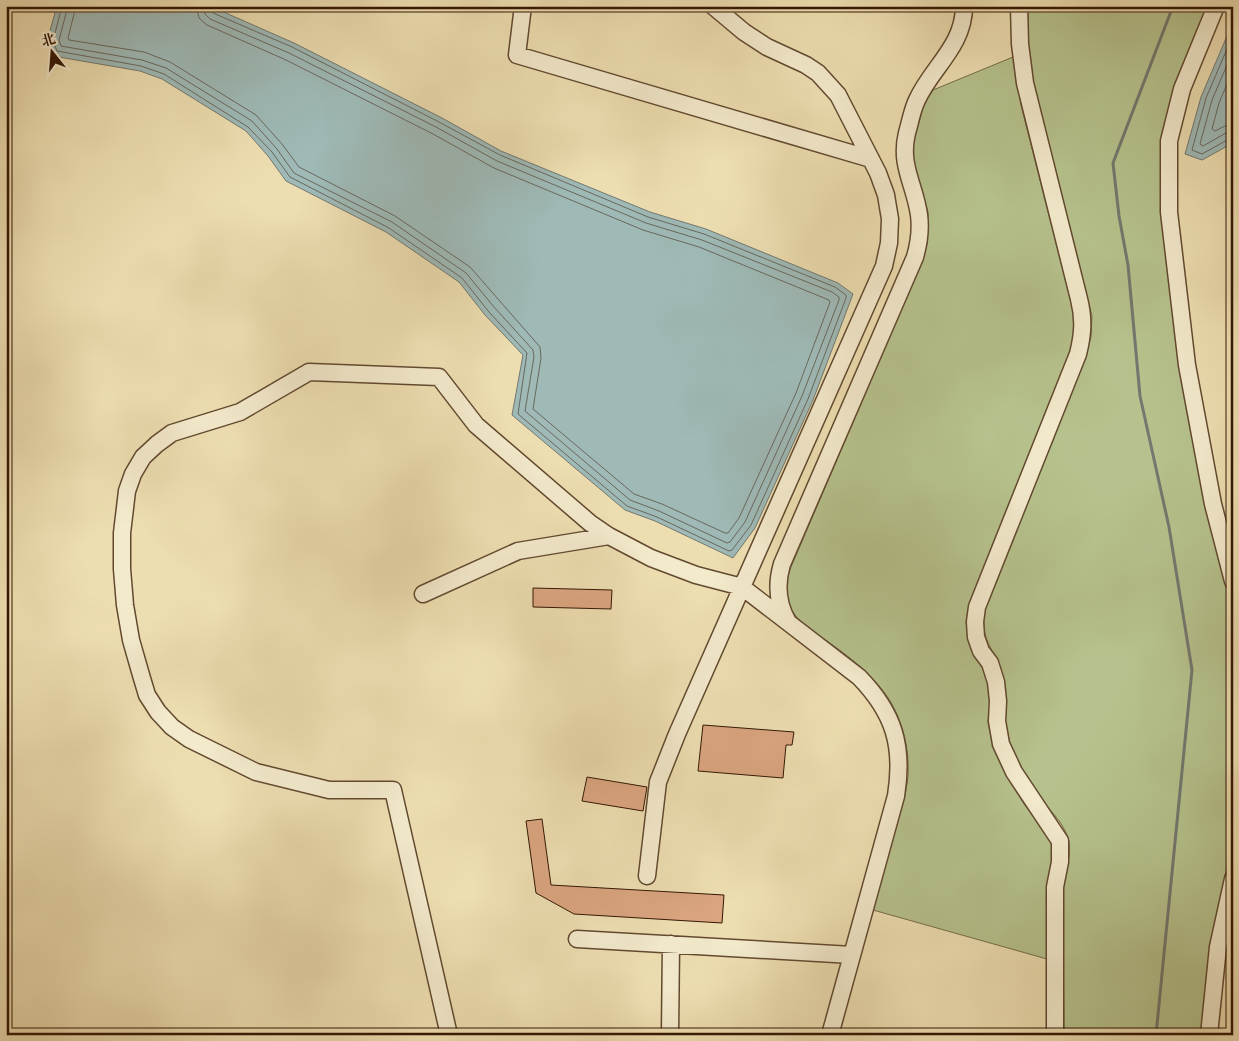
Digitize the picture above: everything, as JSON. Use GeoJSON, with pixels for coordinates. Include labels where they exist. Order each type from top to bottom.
{"type":"FeatureCollection","features":[{"type":"Feature","properties":{"kind":"street"},"geometry":{"type":"LineString","coordinates":[[523,6],[517,55],[871,159]]}},
{"type":"Feature","properties":{"kind":"street"},"geometry":{"type":"LineString","coordinates":[[648,876],[658,782],[677,734],[884,266],[889,243],[890,219],[886,196],[871,159],[838,95],[829,83],[806,65],[768,47],[744,32],[713,6]]}},
{"type":"Feature","properties":{"kind":"street"},"geometry":{"type":"LineString","coordinates":[[789,624],[779,601],[778,583],[780,573],[915,257],[920,228],[919,214],[906,170],[904,154],[907,135],[916,100],[958,37],[963,23],[964,6]]}},
{"type":"Feature","properties":{"kind":"street"},"geometry":{"type":"LineString","coordinates":[[1019,6],[1020,44],[1025,83],[1081,308],[1083,336],[1078,354],[977,607],[975,622],[976,637],[981,651],[990,663],[996,682],[998,701],[997,721],[1001,744],[1014,772],[1060,841],[1060,862],[1055,887],[1056,1035]]}},
{"type":"Feature","properties":{"kind":"street"},"geometry":{"type":"LineString","coordinates":[[1216,6],[1182,88],[1169,141],[1169,212],[1187,365],[1213,504],[1233,581]]}},
{"type":"Feature","properties":{"kind":"street"},"geometry":{"type":"LineString","coordinates":[[449,1035],[392,790],[329,790],[256,772],[189,739],[172,727],[158,712],[148,695],[131,640],[125,605],[122,551],[127,492],[133,474],[143,457],[172,433],[240,412],[308,372],[438,377],[476,425],[590,523],[610,536],[673,567],[742,587],[859,676],[874,692],[886,711],[894,731],[899,753],[900,775],[896,796],[830,1035]]}},
{"type":"Feature","properties":{"kind":"street"},"geometry":{"type":"LineString","coordinates":[[424,594],[518,551],[610,536]]}},
{"type":"Feature","properties":{"kind":"street"},"geometry":{"type":"LineString","coordinates":[[1209,1035],[1218,947],[1233,879]]}},
{"type":"Feature","properties":{"kind":"street"},"geometry":{"type":"LineString","coordinates":[[576,938],[852,955]]}},
{"type":"Feature","properties":{"kind":"street"},"geometry":{"type":"LineString","coordinates":[[670,1035],[671,944]]}},
{"type":"Feature","properties":{"kind":"green space"},"geometry":{"type":"Polygon","coordinates":[[[1028,6],[1207,6],[1174,86],[1161,140],[1161,213],[1179,366],[1205,506],[1233,608],[1233,839],[1210,946],[1201,1035],[1064,1035],[1063,890],[1069,857],[1068,838],[1062,826],[1037,794],[1011,746],[1005,722],[1004,681],[985,632],[985,610],[1091,337],[1092,316],[1033,82],[1028,43],[1028,6]]]}},
{"type":"Feature","properties":{"kind":"green space"},"geometry":{"type":"Polygon","coordinates":[[[1013,57],[1021,105],[1075,318],[1075,335],[969,604],[966,622],[968,639],[974,655],[983,667],[988,683],[990,702],[988,722],[993,746],[1007,776],[1024,804],[1052,843],[1052,861],[1047,886],[1047,959],[873,910],[907,784],[907,752],[902,729],[893,706],[880,687],[863,669],[803,624],[792,611],[786,591],[791,567],[923,259],[927,244],[928,212],[914,168],[912,154],[924,104],[933,90],[1013,57]]]}},
{"type":"Feature","properties":{"kind":"water"},"geometry":{"type":"Polygon","coordinates":[[[57,6],[210,6],[294,43],[442,118],[501,151],[650,212],[706,229],[838,283],[853,294],[813,400],[755,528],[733,558],[655,521],[625,510],[512,415],[523,355],[485,315],[459,282],[386,232],[286,181],[268,156],[246,131],[162,79],[140,71],[53,56],[47,41],[57,6]]]}},
{"type":"Feature","properties":{"kind":"water"},"geometry":{"type":"Polygon","coordinates":[[[1233,22],[1233,143],[1202,160],[1185,154],[1201,97],[1233,22]]]}},
{"type":"Feature","properties":{"kind":"building"},"geometry":{"type":"Polygon","coordinates":[[[533,588],[612,590],[611,609],[533,607],[533,588]]]}},
{"type":"Feature","properties":{"kind":"building"},"geometry":{"type":"Polygon","coordinates":[[[703,725],[794,732],[792,745],[786,745],[783,778],[698,771],[703,725]]]}},
{"type":"Feature","properties":{"kind":"building"},"geometry":{"type":"Polygon","coordinates":[[[587,777],[647,787],[643,811],[582,801],[587,777]]]}},
{"type":"Feature","properties":{"kind":"building"},"geometry":{"type":"Polygon","coordinates":[[[542,819],[551,885],[724,895],[722,923],[574,914],[536,893],[526,821],[542,819]]]}},
{"type":"Feature","properties":{"kind":"waterway"},"geometry":{"type":"LineString","coordinates":[[1156,1035],[1192,670],[1169,527],[1140,396],[1128,265],[1119,216],[1113,163],[1173,6]]}}]}
